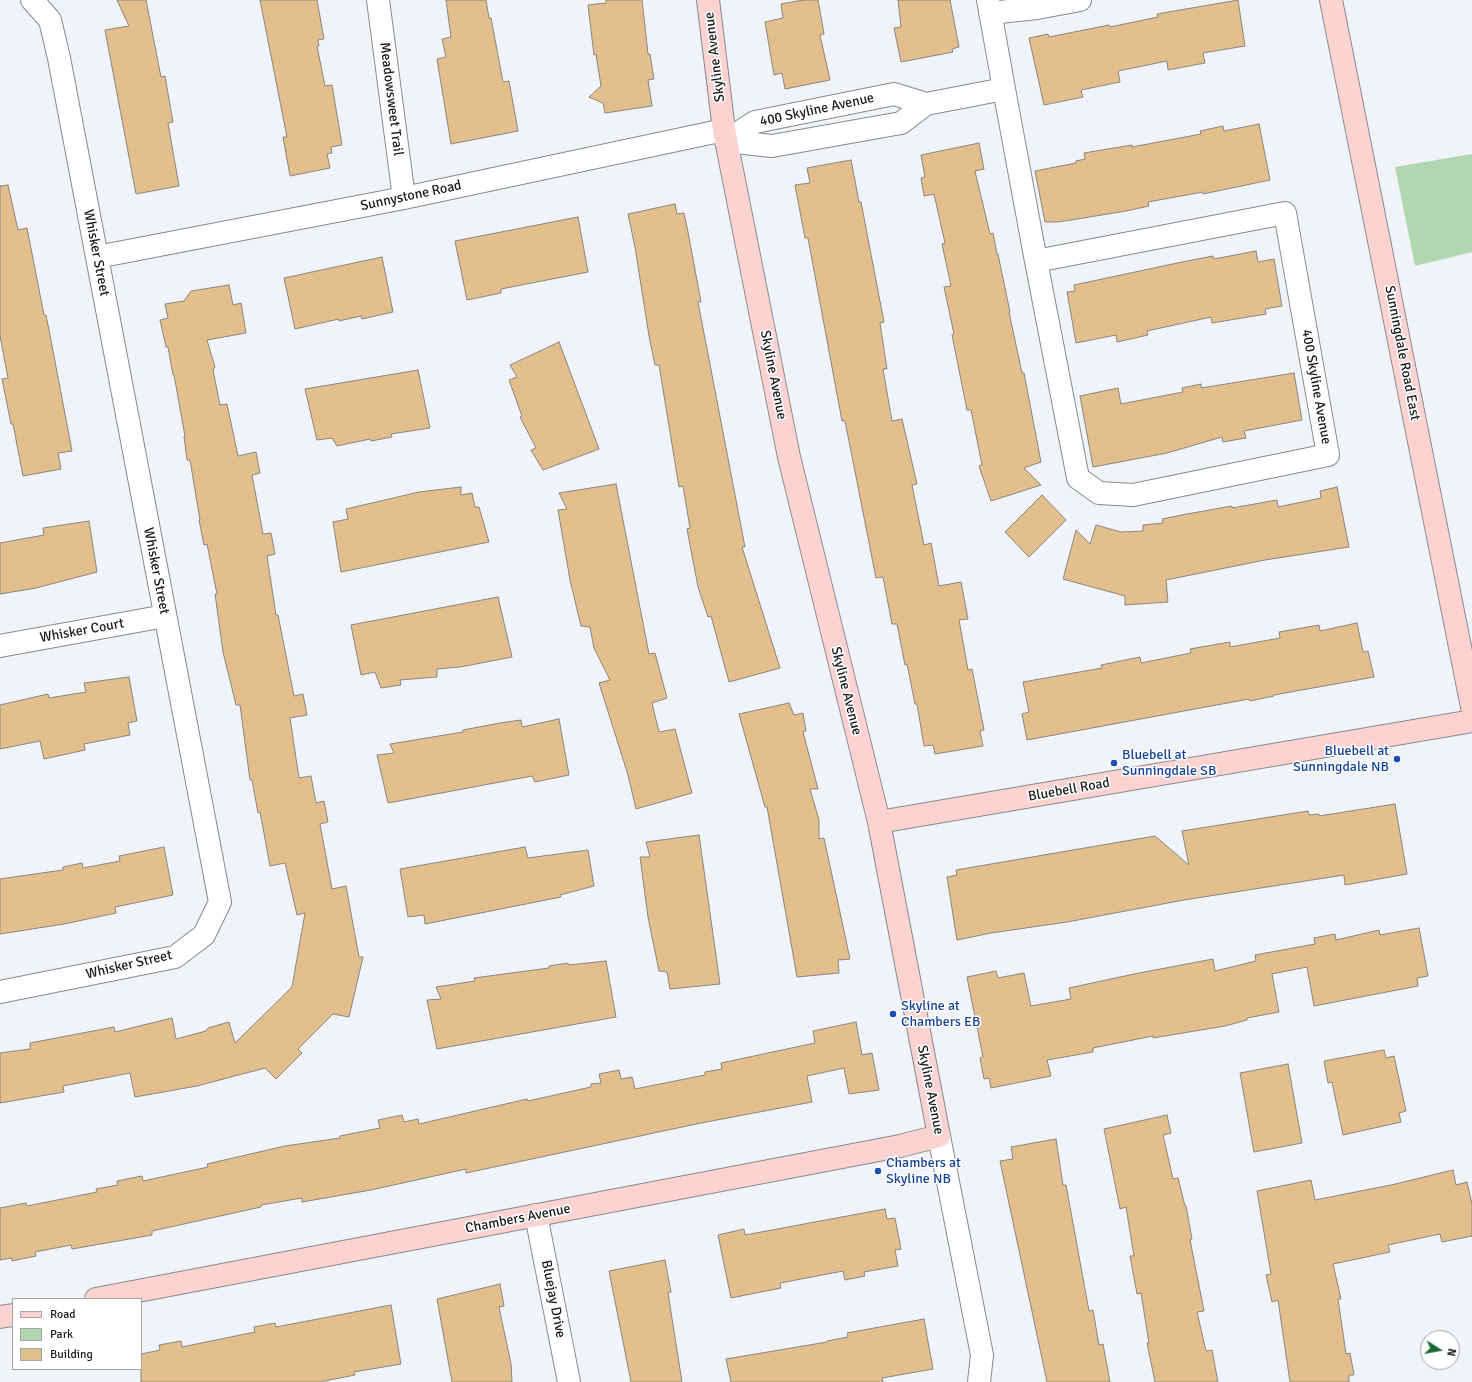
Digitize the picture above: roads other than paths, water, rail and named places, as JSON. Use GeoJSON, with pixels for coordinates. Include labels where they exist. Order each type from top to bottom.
{"type":"FeatureCollection","features":[{"type":"Feature","properties":{"kind":"street","name":"Whisker Street"},"geometry":{"type":"LineString","coordinates":[[0,992],[175,957],[204,935],[220,902],[164,616],[97,257],[50,20],[32,0]]}},
{"type":"Feature","properties":{"kind":"street","name":"Meadowsweet Trail"},"geometry":{"type":"LineString","coordinates":[[378,0],[404,198]]}},
{"type":"Feature","properties":{"kind":"street","name":"Skyline Avenue"},"geometry":{"type":"LineString","coordinates":[[708,0],[725,135],[789,457],[879,822],[982,1355],[979,1382]]}},
{"type":"Feature","properties":{"kind":"street","name":"400 Skyline Avenue"},"geometry":{"type":"LineString","coordinates":[[1036,261],[1285,213],[1328,455],[1133,495],[1099,493],[1078,478],[1036,261],[989,7],[1037,8],[1080,0]]}},
{"type":"Feature","properties":{"kind":"street","name":"Sunningdale Road East"},"geometry":{"type":"LineString","coordinates":[[1332,0],[1472,707]]}},
{"type":"Feature","properties":{"kind":"street","name":"400 Skyline Avenue"},"geometry":{"type":"LineString","coordinates":[[725,135],[772,146],[901,123],[926,104],[1004,89]]}},
{"type":"Feature","properties":{"kind":"street","name":"400 Skyline Avenue"},"geometry":{"type":"LineString","coordinates":[[725,135],[755,122],[894,94],[926,104]]}},
{"type":"Feature","properties":{"kind":"street","name":"Sunnystone Road"},"geometry":{"type":"LineString","coordinates":[[97,257],[725,135]]}},
{"type":"Feature","properties":{"kind":"street","name":"Whisker Court"},"geometry":{"type":"LineString","coordinates":[[0,646],[164,616]]}},
{"type":"Feature","properties":{"kind":"street","name":"Bluebell Road"},"geometry":{"type":"LineString","coordinates":[[879,822],[1472,721]]}},
{"type":"Feature","properties":{"kind":"street","name":"Chambers Avenue"},"geometry":{"type":"LineString","coordinates":[[101,1298],[900,1146],[939,1136]]}},
{"type":"Feature","properties":{"kind":"street","name":"Bluejay Drive"},"geometry":{"type":"LineString","coordinates":[[536,1215],[569,1382]]}},
{"type":"Feature","properties":{"kind":"street"},"geometry":{"type":"LineString","coordinates":[[0,1317],[12,1315]]}},
{"type":"Feature","properties":{"kind":"place","name":"Bluebell at Sunningdale NB"},"geometry":{"type":"Point","coordinates":[1397,759]}},
{"type":"Feature","properties":{"kind":"place","name":"Bluebell at Sunningdale SB"},"geometry":{"type":"Point","coordinates":[1114,763]}},
{"type":"Feature","properties":{"kind":"place","name":"Skyline at Chambers EB"},"geometry":{"type":"Point","coordinates":[893,1014]}},
{"type":"Feature","properties":{"kind":"place","name":"Chambers at Skyline NB"},"geometry":{"type":"Point","coordinates":[878,1171]}}]}
